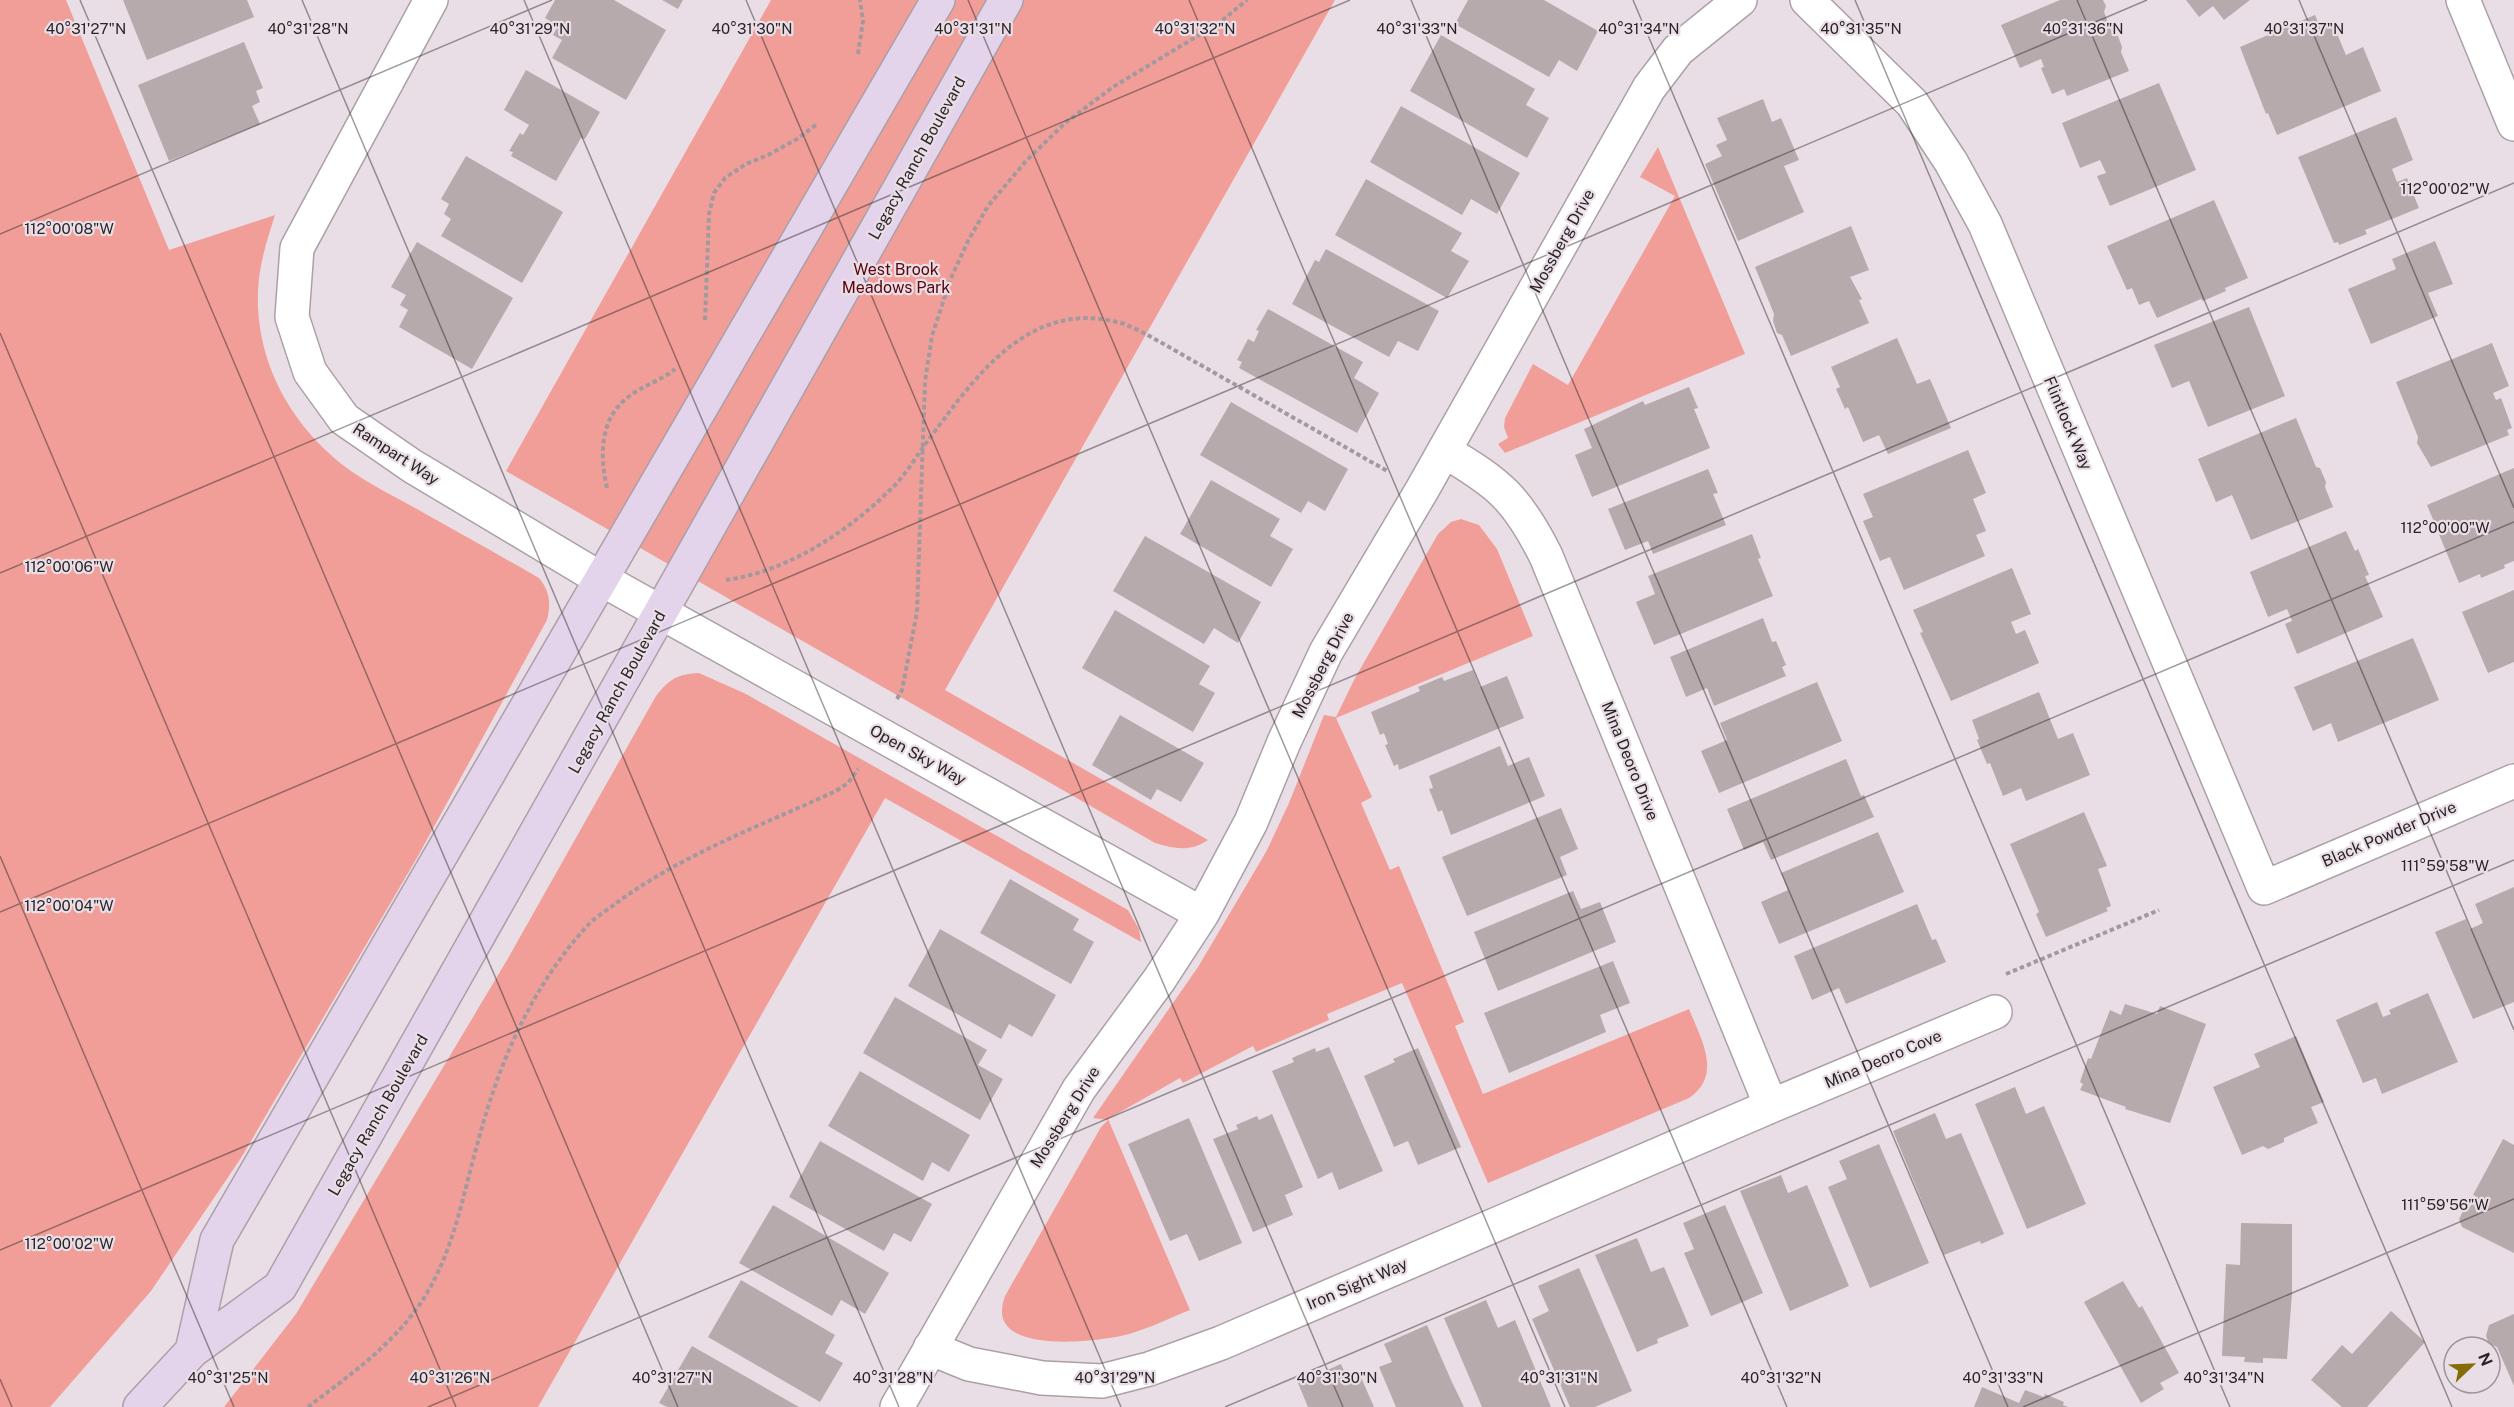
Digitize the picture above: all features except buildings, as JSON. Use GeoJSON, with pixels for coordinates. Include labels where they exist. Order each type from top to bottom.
{"type":"FeatureCollection","features":[{"type":"Feature","properties":{"kind":"street"},"geometry":{"type":"LineString","coordinates":[[192,1351],[217,1240],[938,0]]}},
{"type":"Feature","properties":{"kind":"street","name":"Legacy Ranch Boulevard"},"geometry":{"type":"LineString","coordinates":[[140,1407],[192,1351],[280,1287],[1006,0]]}},
{"type":"Feature","properties":{"kind":"street","name":"Mossberg Drive"},"geometry":{"type":"LineString","coordinates":[[897,1407],[1079,1089],[1159,980],[1202,914],[1251,822],[1284,742],[1326,652],[1422,490],[1649,88],[1678,50],[1740,0]]}},
{"type":"Feature","properties":{"kind":"street","name":"Flintlock Way"},"geometry":{"type":"LineString","coordinates":[[1807,0],[1912,103],[1951,162],[1985,224],[2265,888]]}},
{"type":"Feature","properties":{"kind":"street"},"geometry":{"type":"LineString","coordinates":[[2463,0],[2514,124]]}},
{"type":"Feature","properties":{"kind":"street","name":"Rampart Way"},"geometry":{"type":"LineString","coordinates":[[426,2],[297,248],[292,317],[310,372],[344,419],[412,466],[633,597]]}},
{"type":"Feature","properties":{"kind":"street","name":"Mina Deoro Drive"},"geometry":{"type":"LineString","coordinates":[[1444,451],[1489,479],[1512,498],[1529,523],[1546,556],[1771,1106]]}},
{"type":"Feature","properties":{"kind":"street","name":"Open Sky Way"},"geometry":{"type":"LineString","coordinates":[[633,597],[1202,914]]}},
{"type":"Feature","properties":{"kind":"street","name":"Black Powder Drive"},"geometry":{"type":"LineString","coordinates":[[2265,888],[2514,781]]}},
{"type":"Feature","properties":{"kind":"street","name":"Mina Deoro Cove"},"geometry":{"type":"LineString","coordinates":[[1771,1106],[1995,1012]]}},
{"type":"Feature","properties":{"kind":"street","name":"Iron Sight Way"},"geometry":{"type":"LineString","coordinates":[[930,1348],[969,1365],[1042,1378],[1102,1381],[1149,1369],[1221,1343],[1771,1106]]}},
{"type":"Feature","properties":{"kind":"path"},"geometry":{"type":"LineString","coordinates":[[856,63],[863,21],[860,0]]}},
{"type":"Feature","properties":{"kind":"path"},"geometry":{"type":"LineString","coordinates":[[902,690],[917,612],[925,381],[932,336],[951,278],[988,206],[1026,161],[1065,123],[1113,87],[1219,23],[1247,0]]}},
{"type":"Feature","properties":{"kind":"path"},"geometry":{"type":"LineString","coordinates":[[702,328],[707,297],[709,214],[714,193],[725,178],[746,164],[768,156],[797,140],[824,120]]}},
{"type":"Feature","properties":{"kind":"path"},"geometry":{"type":"LineString","coordinates":[[718,581],[737,579],[770,568],[826,540],[860,516],[892,488],[975,379],[998,355],[1023,337],[1049,324],[1094,319],[1118,322],[1146,334],[1422,490]]}},
{"type":"Feature","properties":{"kind":"path"},"geometry":{"type":"LineString","coordinates":[[608,495],[603,474],[602,448],[606,427],[626,398],[671,372],[682,363]]}},
{"type":"Feature","properties":{"kind":"path"},"geometry":{"type":"LineString","coordinates":[[308,1407],[384,1346],[416,1310],[453,1238],[494,1084],[513,1039],[532,1001],[588,925],[627,895],[662,874],[836,791],[848,783],[859,768]]}},
{"type":"Feature","properties":{"kind":"path"},"geometry":{"type":"LineString","coordinates":[[2005,975],[2159,910]]}},
{"type":"Feature","properties":{"kind":"green space"},"geometry":{"type":"Polygon","coordinates":[[[0,0],[66,0],[169,250],[275,215],[264,253],[258,291],[263,345],[283,395],[315,439],[335,458],[365,480],[539,578],[547,593],[549,603],[547,620],[418,856],[241,1158],[151,1291],[50,1407],[0,1407],[0,0]]]}},
{"type":"Feature","properties":{"kind":"green space","name":"West Brook Meadows Park"},"geometry":{"type":"Polygon","coordinates":[[[771,0],[1335,0],[945,690],[1208,840],[1201,844],[1182,848],[1155,843],[506,471],[771,0]]]}},
{"type":"Feature","properties":{"kind":"green space"},"geometry":{"type":"Polygon","coordinates":[[[1658,147],[1745,354],[1505,453],[1498,444],[1508,438],[1504,427],[1505,418],[1533,364],[1568,385],[1675,196],[1640,177],[1658,147]]]}},
{"type":"Feature","properties":{"kind":"green space"},"geometry":{"type":"Polygon","coordinates":[[[1461,519],[1479,525],[1497,549],[1533,636],[1336,718],[1372,797],[1361,803],[1390,870],[1399,866],[1464,1022],[1455,1026],[1483,1094],[1689,1009],[1706,1056],[1705,1079],[1699,1089],[1689,1098],[1488,1183],[1402,983],[1327,1014],[1329,1020],[1256,1052],[1253,1046],[1183,1083],[1180,1078],[1108,1119],[1190,1310],[1137,1332],[1101,1339],[1044,1341],[1027,1338],[1014,1332],[1002,1317],[1005,1296],[1101,1127],[1108,1120],[1093,1118],[1198,967],[1266,852],[1289,803],[1324,715],[1336,717],[1355,678],[1438,534],[1451,522],[1461,519]]]}},
{"type":"Feature","properties":{"kind":"green space"},"geometry":{"type":"Polygon","coordinates":[[[699,673],[746,694],[1128,910],[1139,929],[1141,942],[885,798],[538,1407],[224,1407],[296,1314],[507,960],[656,696],[674,678],[699,673]]]}}]}
